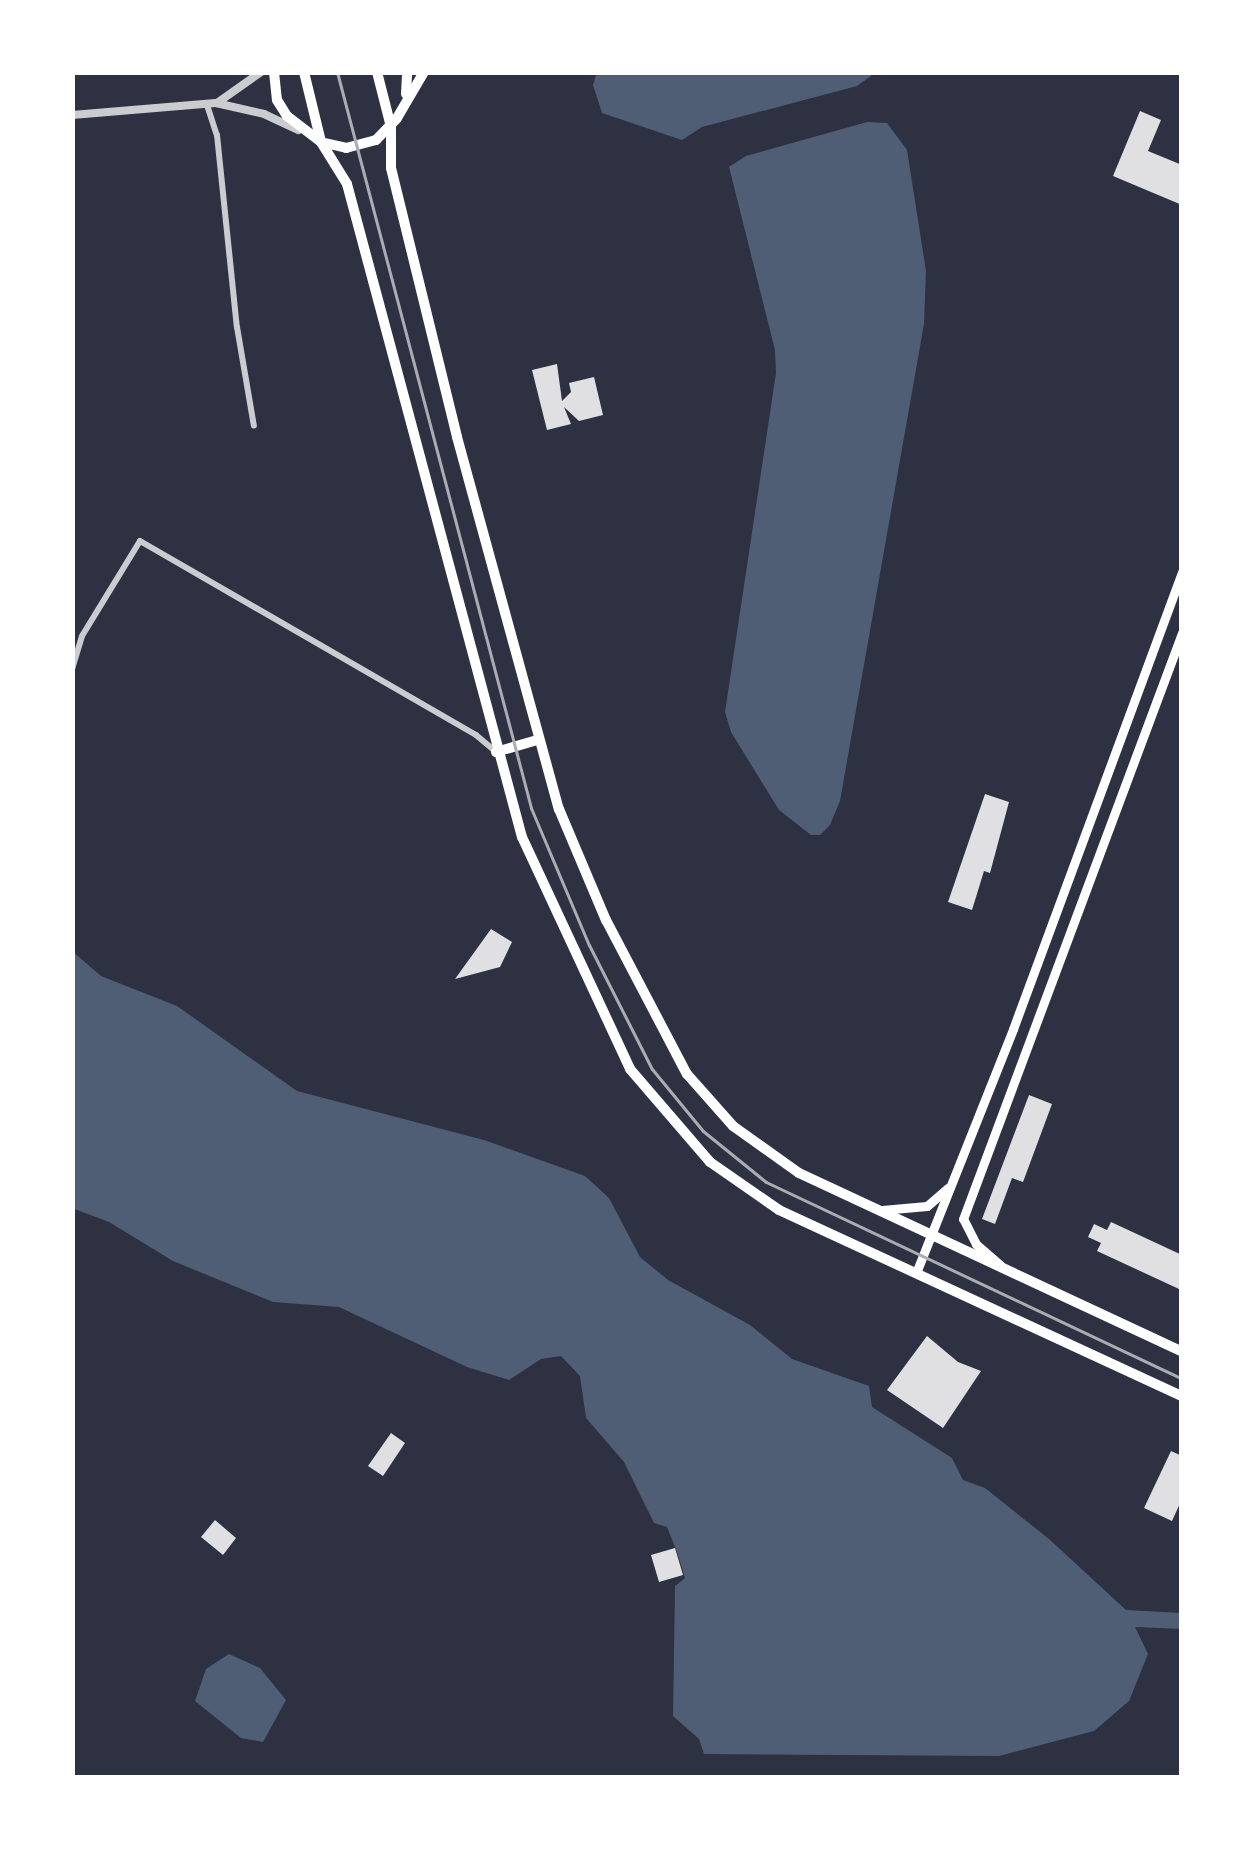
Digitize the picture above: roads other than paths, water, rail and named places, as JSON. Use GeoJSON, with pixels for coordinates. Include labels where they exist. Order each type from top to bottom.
{"type":"FeatureCollection","features":[{"type":"Feature","properties":{"kind":"main road"},"geometry":{"type":"LineString","coordinates":[[274,72],[277,100],[300,131],[322,142],[362,146],[391,127],[424,72]]}},
{"type":"Feature","properties":{"kind":"main road"},"geometry":{"type":"LineString","coordinates":[[304,72],[322,142],[347,184],[496,752],[540,878],[630,1069],[710,1162],[779,1210],[1182,1396]]}},
{"type":"Feature","properties":{"kind":"main road"},"geometry":{"type":"LineString","coordinates":[[377,72],[391,127],[397,190],[537,740],[565,830],[649,1008],[687,1074],[733,1126],[799,1173],[1182,1352]]}},
{"type":"Feature","properties":{"kind":"main road"},"geometry":{"type":"LineString","coordinates":[[403,109],[407,72]]}},
{"type":"Feature","properties":{"kind":"main road"},"geometry":{"type":"LineString","coordinates":[[916,1273],[1182,572]]}},
{"type":"Feature","properties":{"kind":"main road"},"geometry":{"type":"LineString","coordinates":[[1004,1268],[976,1244],[964,1219],[1182,633]]}},
{"type":"Feature","properties":{"kind":"main road"},"geometry":{"type":"LineString","coordinates":[[496,752],[537,740]]}},
{"type":"Feature","properties":{"kind":"main road"},"geometry":{"type":"LineString","coordinates":[[878,1210],[927,1206],[952,1184]]}},
{"type":"Feature","properties":{"kind":"street"},"geometry":{"type":"LineString","coordinates":[[212,104],[261,72]]}},
{"type":"Feature","properties":{"kind":"street"},"geometry":{"type":"LineString","coordinates":[[212,104],[237,327],[254,426]]}},
{"type":"Feature","properties":{"kind":"street"},"geometry":{"type":"LineString","coordinates":[[72,115],[212,104],[264,114],[300,131]]}},
{"type":"Feature","properties":{"kind":"street"},"geometry":{"type":"LineString","coordinates":[[72,669],[82,636],[140,541],[476,735],[496,752]]}},
{"type":"Feature","properties":{"kind":"water"},"geometry":{"type":"Polygon","coordinates":[[[597,72],[871,72],[871,76],[857,86],[702,127],[682,140],[602,113],[593,85],[597,72]]]}},
{"type":"Feature","properties":{"kind":"water"},"geometry":{"type":"Polygon","coordinates":[[[867,122],[887,123],[907,150],[926,271],[924,324],[840,801],[830,825],[820,835],[811,835],[779,810],[731,732],[725,712],[776,373],[775,350],[729,167],[746,156],[867,122]]]}},
{"type":"Feature","properties":{"kind":"water"},"geometry":{"type":"Polygon","coordinates":[[[72,951],[101,976],[177,1006],[297,1091],[484,1140],[585,1176],[609,1198],[640,1257],[668,1280],[750,1325],[792,1359],[869,1386],[872,1407],[952,1458],[963,1480],[985,1488],[1049,1539],[1126,1610],[1182,1613],[1182,1629],[1135,1627],[1148,1654],[1129,1701],[1094,1731],[999,1756],[704,1754],[699,1739],[673,1716],[675,1586],[685,1578],[677,1552],[667,1527],[654,1523],[624,1462],[586,1418],[580,1376],[561,1356],[541,1359],[509,1380],[467,1367],[339,1307],[273,1302],[173,1261],[109,1222],[72,1208],[72,951]]]}},
{"type":"Feature","properties":{"kind":"water"},"geometry":{"type":"Polygon","coordinates":[[[229,1654],[260,1668],[286,1700],[263,1742],[241,1738],[195,1701],[206,1669],[229,1654]]]}},
{"type":"Feature","properties":{"kind":"tram line"},"geometry":{"type":"LineString","coordinates":[[337,72],[531,808],[589,945],[652,1069],[703,1131],[766,1182],[1182,1379]]}}]}
